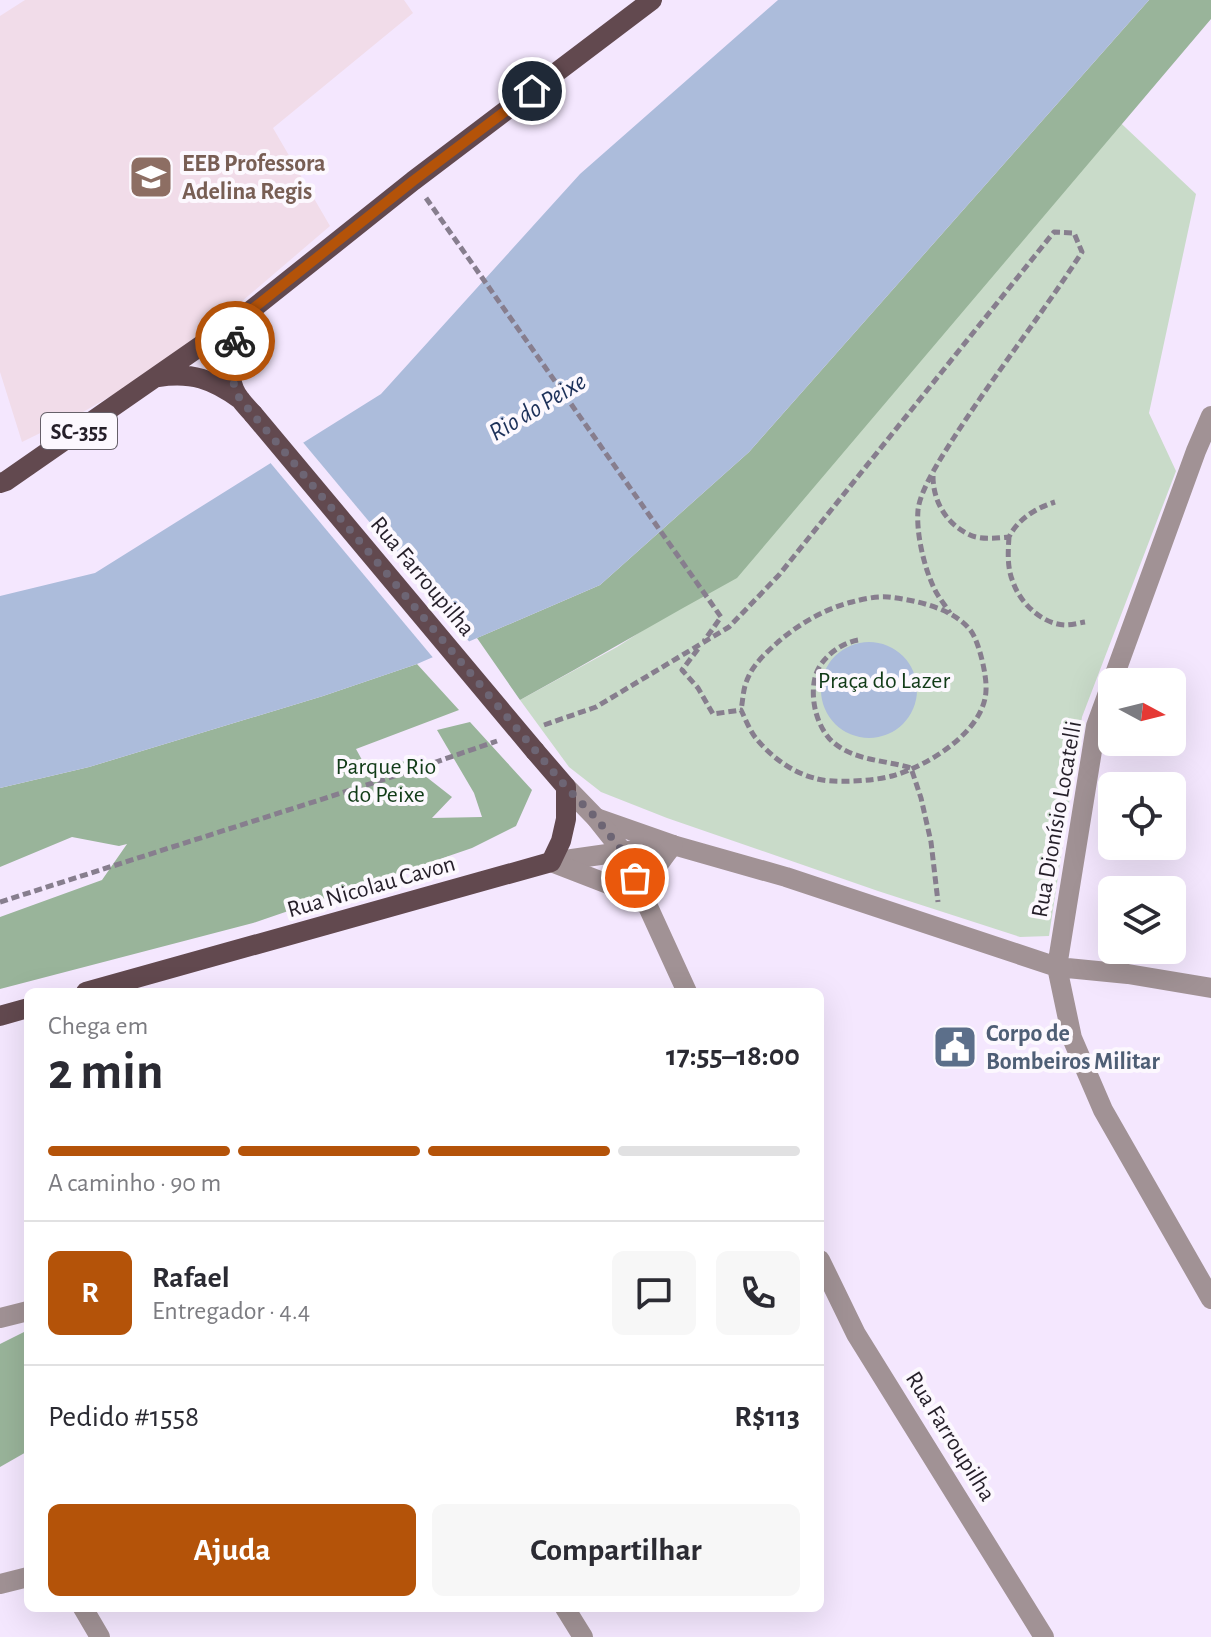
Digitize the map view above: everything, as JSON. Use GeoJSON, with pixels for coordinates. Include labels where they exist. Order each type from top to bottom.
{"type":"FeatureCollection","features":[{"type":"Feature","properties":{"kind":"main road","name":"SC-355"},"geometry":{"type":"LineString","coordinates":[[0,483],[245,315],[413,181],[651,0]]}},
{"type":"Feature","properties":{"kind":"main road","name":"Rua Farroupilha"},"geometry":{"type":"LineString","coordinates":[[245,315],[232,356],[233,387],[566,787]]}},
{"type":"Feature","properties":{"kind":"main road","name":"Rua Farroupilha"},"geometry":{"type":"LineString","coordinates":[[158,377],[179,374],[202,378],[222,386],[247,406]]}},
{"type":"Feature","properties":{"kind":"main road"},"geometry":{"type":"LineString","coordinates":[[551,862],[561,841],[566,819],[566,787]]}},
{"type":"Feature","properties":{"kind":"main road","name":"Rua Nicolau Cavon"},"geometry":{"type":"LineString","coordinates":[[100,988],[551,862]]}},
{"type":"Feature","properties":{"kind":"main road"},"geometry":{"type":"LineString","coordinates":[[0,1016],[24,1009]]}},
{"type":"Feature","properties":{"kind":"street","name":"Rua Dionísio Locatelli"},"geometry":{"type":"LineString","coordinates":[[1057,967],[1096,726],[1211,416]]}},
{"type":"Feature","properties":{"kind":"street","name":"Rua Farroupilha"},"geometry":{"type":"LineString","coordinates":[[566,787],[623,852],[684,988]]}},
{"type":"Feature","properties":{"kind":"street","name":"Rua Nicolau Cavon"},"geometry":{"type":"LineString","coordinates":[[596,818],[1057,967],[1128,974],[1211,988]]}},
{"type":"Feature","properties":{"kind":"street","name":"Rua Nicolau Cavon"},"geometry":{"type":"LineString","coordinates":[[551,862],[673,845]]}},
{"type":"Feature","properties":{"kind":"street"},"geometry":{"type":"LineString","coordinates":[[551,862],[613,886],[647,905],[650,879],[673,845]]}},
{"type":"Feature","properties":{"kind":"street"},"geometry":{"type":"LineString","coordinates":[[1057,967],[1072,1038],[1103,1110],[1211,1299]]}},
{"type":"Feature","properties":{"kind":"street","name":"Rua Farroupilha"},"geometry":{"type":"LineString","coordinates":[[824,1268],[856,1334],[1044,1637]]}},
{"type":"Feature","properties":{"kind":"street"},"geometry":{"type":"LineString","coordinates":[[0,1318],[24,1312]]}},
{"type":"Feature","properties":{"kind":"street"},"geometry":{"type":"LineString","coordinates":[[0,1584],[24,1578]]}},
{"type":"Feature","properties":{"kind":"street"},"geometry":{"type":"LineString","coordinates":[[85,1612],[100,1637]]}},
{"type":"Feature","properties":{"kind":"street"},"geometry":{"type":"LineString","coordinates":[[567,1612],[583,1637]]}},
{"type":"Feature","properties":{"kind":"path"},"geometry":{"type":"LineString","coordinates":[[413,181],[721,617],[682,670],[698,688],[713,714],[741,710]]}},
{"type":"Feature","properties":{"kind":"path"},"geometry":{"type":"LineString","coordinates":[[538,727],[596,707],[729,627],[779,575],[1054,232],[1074,233],[1082,252],[992,379],[933,471],[918,508],[920,541],[934,589],[950,613],[971,632],[981,659],[986,691],[979,716],[938,756],[892,776],[853,781],[815,779],[780,762],[754,736],[741,710],[747,680],[761,657],[788,634],[823,612],[853,602],[886,597],[950,613]]}},
{"type":"Feature","properties":{"kind":"path"},"geometry":{"type":"LineString","coordinates":[[933,471],[933,490],[939,506],[953,524],[972,536],[993,539],[1009,537]]}},
{"type":"Feature","properties":{"kind":"path"},"geometry":{"type":"LineString","coordinates":[[1055,502],[1042,506],[1014,527],[1009,537],[1008,554],[1012,582],[1022,599],[1039,617],[1063,625],[1085,622]]}},
{"type":"Feature","properties":{"kind":"path"},"geometry":{"type":"LineString","coordinates":[[858,640],[837,649],[816,673],[816,718],[833,742],[851,753],[911,768]]}},
{"type":"Feature","properties":{"kind":"path"},"geometry":{"type":"LineString","coordinates":[[0,902],[508,737]]}},
{"type":"Feature","properties":{"kind":"path"},"geometry":{"type":"LineString","coordinates":[[911,768],[931,842],[936,894],[944,931]]}},
{"type":"Feature","properties":{"kind":"shaded area","name":"EEB Professora Adelina Regis"},"geometry":{"type":"Polygon","coordinates":[[[25,0],[404,0],[413,13],[273,128],[330,226],[172,361],[83,412],[22,442],[0,372],[0,16],[25,0]]]}},
{"type":"Feature","properties":{"kind":"green space"},"geometry":{"type":"Polygon","coordinates":[[[1149,0],[1211,0],[1211,19],[737,578],[520,700],[477,638],[600,585],[749,452],[1149,0]]]}},
{"type":"Feature","properties":{"kind":"green space","name":"Praça do Lazer"},"geometry":{"type":"Polygon","coordinates":[[[1091,95],[1196,194],[1149,413],[1176,471],[1101,668],[1098,668],[1082,717],[1049,936],[1020,937],[667,818],[601,792],[569,767],[520,700],[617,647],[693,598],[1091,95]]]}},
{"type":"Feature","properties":{"kind":"green space","name":"Parque Rio do Peixe"},"geometry":{"type":"Polygon","coordinates":[[[417,664],[459,710],[356,749],[367,769],[406,761],[452,797],[432,818],[482,817],[474,793],[437,730],[470,722],[532,790],[516,826],[472,848],[253,923],[0,989],[0,917],[102,880],[127,844],[119,846],[72,837],[0,867],[0,788],[89,767],[417,664]]]}},
{"type":"Feature","properties":{"kind":"green space"},"geometry":{"type":"Polygon","coordinates":[[[24,1332],[24,1453],[0,1467],[0,1344],[24,1332]]]}},
{"type":"Feature","properties":{"kind":"water","name":"Rio do Peixe"},"geometry":{"type":"Polygon","coordinates":[[[778,0],[1149,0],[749,452],[600,585],[417,664],[323,696],[89,767],[0,788],[0,596],[95,573],[381,394],[580,174],[778,0]]]}},
{"type":"Feature","properties":{"kind":"water"},"geometry":{"type":"Polygon","coordinates":[[[869,642],[887,646],[903,656],[913,672],[917,690],[913,708],[903,724],[887,734],[869,738],[851,734],[835,724],[825,708],[821,690],[825,672],[835,656],[851,646],[869,642]]]}},
{"type":"Feature","properties":{"kind":"pier"},"geometry":{"type":"Polygon","coordinates":[[[301,440],[472,645],[435,660],[268,460],[301,440]]]}},
{"type":"Feature","properties":{"kind":"way so far"},"geometry":{"type":"LineString","coordinates":[[235,341],[233,387],[240,399],[566,787],[596,818],[623,852],[635,878]]}},
{"type":"Feature","properties":{"kind":"place","name":"EEB Professora Adelina Regis"},"geometry":{"type":"Point","coordinates":[151,177]}},
{"type":"Feature","properties":{"kind":"place","name":"Corpo de Bombeiros Militar"},"geometry":{"type":"Point","coordinates":[955,1047]}},
{"type":"Feature","properties":{"kind":"route"},"geometry":{"type":"LineString","coordinates":[[235,341],[245,315],[532,91]]}}]}
